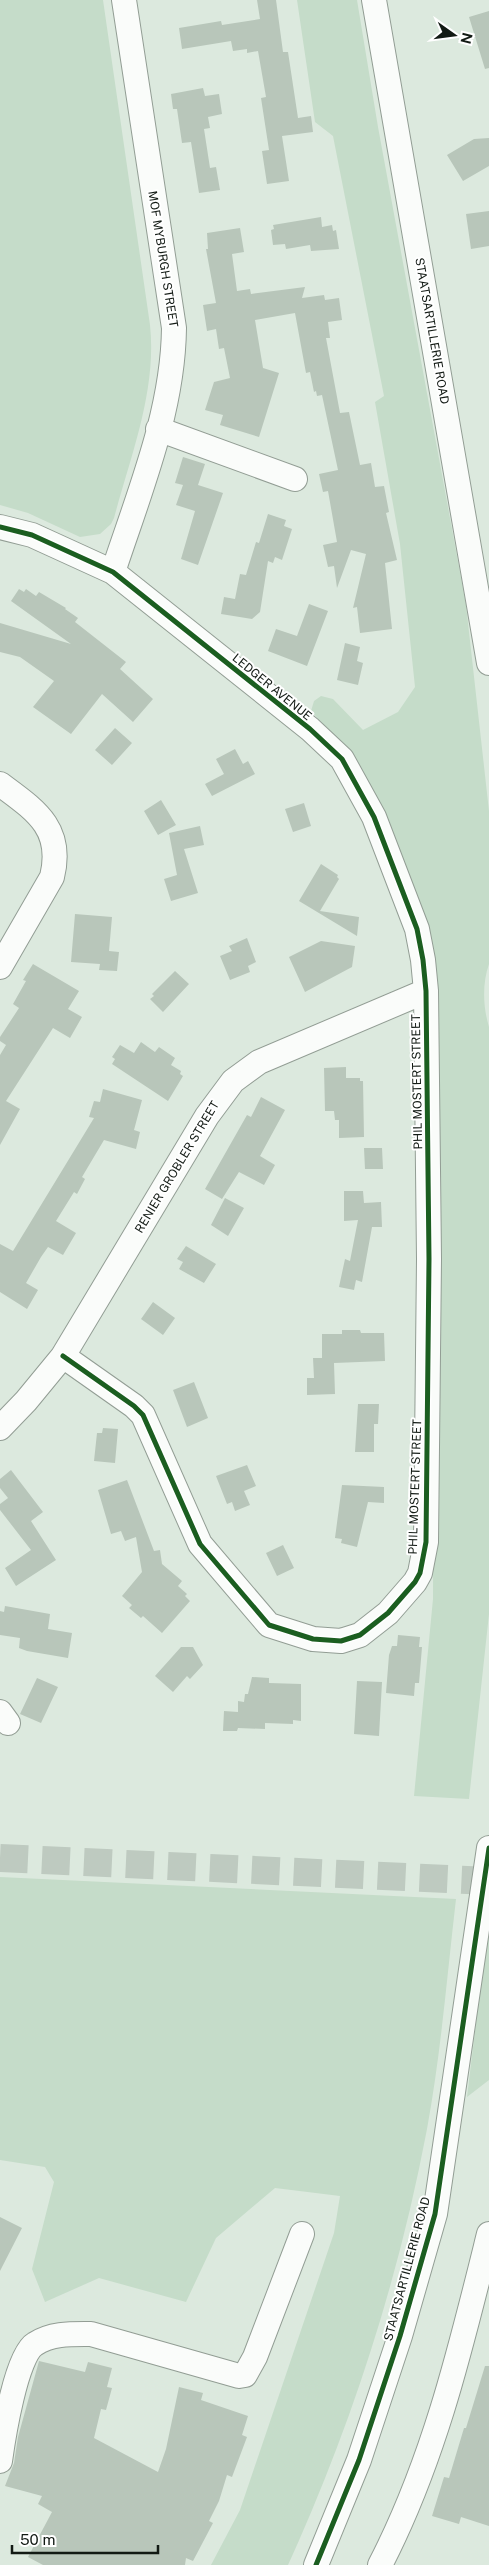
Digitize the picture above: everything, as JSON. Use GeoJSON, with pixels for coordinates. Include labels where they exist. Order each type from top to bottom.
{"type":"FeatureCollection","features":[{"type":"Feature","properties":{"kind":"street","name":"MOF MYBURGH STREET"},"geometry":{"type":"LineString","coordinates":[[113,572],[158,430],[171,372],[174,328],[124,0]]}},
{"type":"Feature","properties":{"kind":"street","name":"STAATSARTILLERIE ROAD"},"geometry":{"type":"LineString","coordinates":[[374,0],[468,531],[489,663]]}},
{"type":"Feature","properties":{"kind":"street","name":"STAATSARTILLERIE ROAD"},"geometry":{"type":"LineString","coordinates":[[384,0],[417,195],[489,578]]}},
{"type":"Feature","properties":{"kind":"street"},"geometry":{"type":"LineString","coordinates":[[158,430],[295,478]]}},
{"type":"Feature","properties":{"kind":"street","name":"LEDGER AVENUE"},"geometry":{"type":"LineString","coordinates":[[0,527],[32,535],[113,572],[310,730],[342,759],[374,818],[417,928],[424,960],[426,991]]}},
{"type":"Feature","properties":{"kind":"street"},"geometry":{"type":"LineString","coordinates":[[0,784],[34,810],[56,844],[52,876],[0,967]]}},
{"type":"Feature","properties":{"kind":"street","name":"PHIL MOSTERT STREET"},"geometry":{"type":"LineString","coordinates":[[63,1356],[134,1406],[143,1415],[200,1544],[269,1625],[313,1639],[340,1641],[360,1635],[388,1613],[410,1590],[420,1573],[426,1542],[429,1259],[426,991]]}},
{"type":"Feature","properties":{"kind":"street","name":"RENIER GROBLER STREET"},"geometry":{"type":"LineString","coordinates":[[0,1428],[26,1401],[63,1356],[207,1116],[233,1081],[259,1062],[426,991]]}},
{"type":"Feature","properties":{"kind":"street","name":"STAATSARTILLERIE ROAD"},"geometry":{"type":"LineString","coordinates":[[316,2565],[359,2460],[400,2336],[435,2214],[489,1848]]}},
{"type":"Feature","properties":{"kind":"street"},"geometry":{"type":"LineString","coordinates":[[0,2461],[12,2399],[26,2352],[33,2344],[46,2338],[66,2334],[91,2334],[239,2376],[245,2375],[255,2357],[302,2234]]}},
{"type":"Feature","properties":{"kind":"street"},"geometry":{"type":"LineString","coordinates":[[380,2565],[392,2542],[436,2433],[489,2234]]}},
{"type":"Feature","properties":{"kind":"green space"},"geometry":{"type":"Polygon","coordinates":[[[0,0],[103,0],[150,325],[151,349],[150,374],[135,446],[114,518],[111,524],[100,534],[80,537],[28,513],[0,505],[0,0]]]}},
{"type":"Feature","properties":{"kind":"green space"},"geometry":{"type":"Polygon","coordinates":[[[297,0],[357,0],[378,127],[466,605],[489,811],[489,964],[485,979],[484,996],[485,1012],[489,1027],[489,1614],[469,1799],[414,1796],[433,1599],[435,974],[350,753],[311,711],[314,701],[321,696],[333,699],[363,730],[398,712],[415,687],[400,544],[375,402],[384,396],[333,136],[315,122],[297,0]]]}},
{"type":"Feature","properties":{"kind":"green space"},"geometry":{"type":"Polygon","coordinates":[[[0,1877],[456,1899],[432,2100],[416,2185],[402,2241],[371,2351],[352,2406],[311,2513],[288,2565],[211,2565],[240,2510],[334,2233],[340,2196],[275,2188],[216,2238],[186,2302],[99,2278],[45,2302],[32,2269],[54,2182],[45,2167],[0,2160],[0,1877]]]}},
{"type":"Feature","properties":{"kind":"green space"},"geometry":{"type":"Polygon","coordinates":[[[489,1916],[489,2080],[467,2097],[489,1916]]]}},
{"type":"Feature","properties":{"kind":"building"},"geometry":{"type":"Polygon","coordinates":[[[257,0],[276,0],[283,52],[288,52],[298,118],[311,116],[313,132],[282,136],[289,181],[267,184],[262,151],[269,150],[261,98],[266,97],[258,51],[247,53],[247,49],[233,51],[231,41],[182,49],[179,28],[221,21],[222,25],[260,19],[257,0]]]}},
{"type":"Feature","properties":{"kind":"building"},"geometry":{"type":"Polygon","coordinates":[[[489,11],[489,68],[485,69],[469,17],[489,11]]]}},
{"type":"Feature","properties":{"kind":"building"},"geometry":{"type":"Polygon","coordinates":[[[203,88],[205,96],[219,94],[222,114],[208,117],[210,128],[204,129],[210,168],[216,167],[220,190],[199,193],[191,142],[182,143],[177,109],[173,109],[171,94],[203,88]]]}},
{"type":"Feature","properties":{"kind":"building"},"geometry":{"type":"Polygon","coordinates":[[[489,138],[489,166],[463,181],[447,155],[474,139],[489,138]]]}},
{"type":"Feature","properties":{"kind":"building"},"geometry":{"type":"Polygon","coordinates":[[[489,211],[489,246],[471,249],[466,214],[489,211]]]}},
{"type":"Feature","properties":{"kind":"building"},"geometry":{"type":"Polygon","coordinates":[[[321,217],[322,227],[332,225],[333,231],[336,230],[339,249],[311,251],[310,245],[286,249],[285,244],[273,245],[271,230],[274,229],[273,225],[321,217]]]}},
{"type":"Feature","properties":{"kind":"building"},"geometry":{"type":"Polygon","coordinates":[[[240,228],[244,252],[232,254],[237,291],[250,289],[251,294],[305,287],[302,298],[324,295],[325,300],[339,298],[342,320],[328,322],[330,338],[326,338],[340,413],[349,412],[360,465],[371,463],[375,487],[384,486],[389,512],[386,513],[397,560],[385,563],[392,629],[360,633],[357,607],[353,608],[366,554],[351,550],[337,588],[334,566],[328,567],[323,545],[337,542],[328,491],[323,492],[319,474],[338,470],[322,395],[317,396],[316,391],[314,392],[310,372],[306,373],[295,313],[255,320],[263,368],[279,373],[259,437],[220,425],[223,415],[205,410],[214,382],[230,378],[224,348],[219,349],[216,329],[207,331],[203,305],[216,303],[206,249],[208,249],[207,233],[240,228]]]}},
{"type":"Feature","properties":{"kind":"building"},"geometry":{"type":"Polygon","coordinates":[[[183,457],[205,464],[198,485],[223,493],[198,565],[181,559],[195,511],[176,505],[183,485],[175,483],[183,457]]]}},
{"type":"Feature","properties":{"kind":"building"},"geometry":{"type":"Polygon","coordinates":[[[268,514],[286,520],[284,526],[292,529],[282,560],[275,557],[273,563],[268,561],[260,612],[252,619],[221,614],[224,597],[235,599],[240,574],[246,575],[256,542],[259,543],[268,514]]]}},
{"type":"Feature","properties":{"kind":"building"},"geometry":{"type":"Polygon","coordinates":[[[19,589],[24,592],[26,589],[36,596],[39,592],[66,608],[78,618],[75,622],[126,662],[120,669],[153,699],[133,722],[102,694],[71,734],[33,707],[54,681],[20,657],[0,652],[0,623],[71,644],[11,601],[19,589]]]}},
{"type":"Feature","properties":{"kind":"building"},"geometry":{"type":"Polygon","coordinates":[[[309,604],[328,611],[307,666],[268,651],[276,629],[297,636],[309,604]]]}},
{"type":"Feature","properties":{"kind":"building"},"geometry":{"type":"Polygon","coordinates":[[[345,643],[360,647],[357,661],[363,663],[358,685],[337,680],[345,643]]]}},
{"type":"Feature","properties":{"kind":"building"},"geometry":{"type":"Polygon","coordinates":[[[115,728],[132,743],[112,765],[95,750],[115,728]]]}},
{"type":"Feature","properties":{"kind":"building"},"geometry":{"type":"Polygon","coordinates":[[[235,749],[243,764],[248,761],[255,774],[212,796],[205,784],[224,774],[216,759],[235,749]]]}},
{"type":"Feature","properties":{"kind":"building"},"geometry":{"type":"Polygon","coordinates":[[[161,800],[176,825],[158,835],[144,811],[161,800]]]}},
{"type":"Feature","properties":{"kind":"building"},"geometry":{"type":"Polygon","coordinates":[[[304,803],[311,826],[293,832],[285,809],[304,803]]]}},
{"type":"Feature","properties":{"kind":"building"},"geometry":{"type":"Polygon","coordinates":[[[200,826],[204,845],[184,849],[198,893],[171,901],[164,879],[177,875],[169,833],[200,826]]]}},
{"type":"Feature","properties":{"kind":"building"},"geometry":{"type":"Polygon","coordinates":[[[321,864],[338,875],[339,879],[320,911],[359,917],[357,936],[299,901],[321,864]]]}},
{"type":"Feature","properties":{"kind":"building"},"geometry":{"type":"Polygon","coordinates":[[[75,914],[112,917],[109,951],[119,952],[117,971],[99,970],[100,964],[71,962],[75,914]]]}},
{"type":"Feature","properties":{"kind":"building"},"geometry":{"type":"Polygon","coordinates":[[[247,938],[256,962],[248,966],[250,972],[230,980],[220,956],[232,951],[229,946],[247,938]]]}},
{"type":"Feature","properties":{"kind":"building"},"geometry":{"type":"Polygon","coordinates":[[[321,941],[355,946],[352,967],[305,992],[289,957],[321,941]]]}},
{"type":"Feature","properties":{"kind":"building"},"geometry":{"type":"Polygon","coordinates":[[[33,964],[79,991],[68,1009],[82,1017],[70,1038],[53,1028],[6,1101],[20,1109],[0,1145],[0,1055],[6,1045],[0,1041],[0,1037],[19,1008],[13,1004],[26,981],[23,980],[33,964]]]}},
{"type":"Feature","properties":{"kind":"building"},"geometry":{"type":"Polygon","coordinates":[[[175,971],[189,984],[163,1012],[150,999],[154,996],[152,994],[175,971]]]}},
{"type":"Feature","properties":{"kind":"building"},"geometry":{"type":"Polygon","coordinates":[[[141,1042],[155,1052],[159,1047],[175,1058],[171,1065],[181,1071],[180,1074],[183,1076],[168,1101],[112,1064],[115,1059],[112,1057],[120,1045],[134,1053],[141,1042]]]}},
{"type":"Feature","properties":{"kind":"building"},"geometry":{"type":"Polygon","coordinates":[[[346,1067],[346,1078],[360,1078],[360,1081],[363,1081],[364,1137],[339,1138],[339,1120],[335,1120],[334,1111],[325,1111],[324,1068],[346,1067]]]}},
{"type":"Feature","properties":{"kind":"building"},"geometry":{"type":"Polygon","coordinates":[[[103,1089],[142,1100],[134,1130],[140,1132],[136,1149],[104,1140],[82,1177],[85,1179],[77,1194],[74,1192],[56,1221],[76,1233],[63,1255],[48,1247],[41,1257],[26,1283],[38,1290],[27,1309],[0,1292],[0,1244],[13,1251],[94,1118],[89,1117],[94,1101],[100,1102],[103,1089]]]}},
{"type":"Feature","properties":{"kind":"building"},"geometry":{"type":"Polygon","coordinates":[[[261,1097],[285,1110],[260,1156],[275,1165],[264,1185],[239,1172],[222,1199],[205,1189],[247,1115],[251,1117],[261,1097]]]}},
{"type":"Feature","properties":{"kind":"building"},"geometry":{"type":"Polygon","coordinates":[[[364,1148],[382,1148],[383,1169],[365,1169],[364,1148]]]}},
{"type":"Feature","properties":{"kind":"building"},"geometry":{"type":"Polygon","coordinates":[[[344,1191],[363,1191],[364,1203],[381,1202],[382,1227],[372,1227],[362,1282],[356,1280],[354,1290],[339,1287],[345,1259],[350,1261],[358,1220],[344,1221],[344,1191]]]}},
{"type":"Feature","properties":{"kind":"building"},"geometry":{"type":"Polygon","coordinates":[[[225,1198],[244,1208],[228,1236],[211,1225],[225,1198]]]}},
{"type":"Feature","properties":{"kind":"building"},"geometry":{"type":"Polygon","coordinates":[[[186,1246],[216,1264],[204,1283],[179,1269],[183,1262],[177,1259],[186,1246]]]}},
{"type":"Feature","properties":{"kind":"building"},"geometry":{"type":"Polygon","coordinates":[[[153,1302],[175,1318],[163,1335],[141,1319],[153,1302]]]}},
{"type":"Feature","properties":{"kind":"building"},"geometry":{"type":"Polygon","coordinates":[[[342,1330],[360,1330],[361,1333],[384,1333],[385,1361],[334,1363],[335,1394],[307,1395],[307,1378],[314,1378],[313,1358],[322,1358],[322,1334],[342,1334],[342,1330]]]}},
{"type":"Feature","properties":{"kind":"building"},"geometry":{"type":"Polygon","coordinates":[[[194,1382],[208,1418],[187,1427],[173,1390],[194,1382]]]}},
{"type":"Feature","properties":{"kind":"building"},"geometry":{"type":"Polygon","coordinates":[[[358,1404],[379,1404],[378,1424],[374,1424],[374,1452],[355,1452],[358,1404]]]}},
{"type":"Feature","properties":{"kind":"building"},"geometry":{"type":"Polygon","coordinates":[[[103,1428],[118,1429],[115,1463],[94,1461],[97,1433],[102,1433],[103,1428]]]}},
{"type":"Feature","properties":{"kind":"building"},"geometry":{"type":"Polygon","coordinates":[[[247,1465],[256,1486],[244,1491],[250,1505],[235,1511],[232,1502],[227,1504],[216,1476],[247,1465]]]}},
{"type":"Feature","properties":{"kind":"building"},"geometry":{"type":"Polygon","coordinates":[[[11,1470],[43,1512],[31,1521],[56,1560],[16,1586],[5,1568],[31,1550],[0,1510],[0,1504],[8,1498],[0,1488],[0,1479],[11,1470]]]}},
{"type":"Feature","properties":{"kind":"building"},"geometry":{"type":"Polygon","coordinates":[[[127,1480],[154,1551],[160,1550],[162,1564],[182,1581],[178,1586],[187,1594],[185,1596],[190,1601],[162,1633],[143,1616],[141,1618],[129,1608],[132,1605],[122,1596],[142,1572],[136,1537],[125,1541],[121,1531],[111,1534],[98,1490],[127,1480]]]}},
{"type":"Feature","properties":{"kind":"building"},"geometry":{"type":"Polygon","coordinates":[[[342,1485],[384,1487],[384,1503],[368,1502],[357,1547],[341,1543],[342,1539],[335,1538],[342,1485]]]}},
{"type":"Feature","properties":{"kind":"building"},"geometry":{"type":"Polygon","coordinates":[[[283,1545],[294,1568],[277,1576],[266,1553],[283,1545]]]}},
{"type":"Feature","properties":{"kind":"building"},"geometry":{"type":"Polygon","coordinates":[[[5,1606],[50,1614],[48,1629],[72,1633],[68,1658],[27,1651],[19,1648],[20,1638],[0,1635],[0,1611],[4,1612],[5,1606]]]}},
{"type":"Feature","properties":{"kind":"building"},"geometry":{"type":"Polygon","coordinates":[[[398,1635],[420,1637],[419,1647],[422,1647],[419,1683],[415,1683],[414,1696],[386,1693],[389,1655],[392,1646],[397,1646],[398,1635]]]}},
{"type":"Feature","properties":{"kind":"building"},"geometry":{"type":"Polygon","coordinates":[[[181,1647],[193,1647],[203,1665],[190,1679],[187,1676],[173,1692],[155,1676],[181,1647]]]}},
{"type":"Feature","properties":{"kind":"building"},"geometry":{"type":"Polygon","coordinates":[[[252,1677],[269,1678],[269,1683],[301,1684],[301,1721],[293,1720],[293,1724],[265,1723],[265,1729],[238,1728],[237,1731],[223,1731],[224,1711],[238,1712],[238,1701],[244,1702],[252,1677]]]}},
{"type":"Feature","properties":{"kind":"building"},"geometry":{"type":"Polygon","coordinates":[[[37,1678],[58,1687],[41,1723],[20,1714],[37,1678]]]}},
{"type":"Feature","properties":{"kind":"building"},"geometry":{"type":"Polygon","coordinates":[[[357,1681],[382,1682],[379,1736],[354,1734],[357,1681]]]}},
{"type":"Feature","properties":{"kind":"building"},"geometry":{"type":"Polygon","coordinates":[[[0,2217],[22,2228],[0,2271],[0,2217]]]}},
{"type":"Feature","properties":{"kind":"building"},"geometry":{"type":"Polygon","coordinates":[[[39,2361],[85,2372],[88,2362],[112,2368],[107,2387],[112,2388],[106,2410],[101,2409],[94,2438],[158,2472],[166,2449],[179,2387],[203,2393],[201,2400],[248,2416],[242,2435],[247,2437],[232,2477],[227,2475],[219,2501],[209,2521],[213,2523],[193,2561],[186,2558],[185,2565],[43,2565],[28,2557],[52,2512],[38,2504],[42,2496],[5,2486],[14,2463],[18,2437],[39,2361]]]}},
{"type":"Feature","properties":{"kind":"building"},"geometry":{"type":"Polygon","coordinates":[[[485,2366],[489,2366],[489,2526],[461,2517],[459,2524],[432,2516],[444,2477],[449,2478],[485,2366]]]}},
{"type":"Feature","properties":{"kind":"tunnel"},"geometry":{"type":"LineString","coordinates":[[0,1858],[489,1881]]}},
{"type":"Feature","properties":{"kind":"cycle path"},"geometry":{"type":"LineString","coordinates":[[0,527],[32,535],[113,572],[310,729],[342,759],[374,817],[417,929],[426,991],[429,1259],[426,1542],[420,1573],[415,1582],[388,1613],[360,1635],[341,1641],[313,1639],[269,1625],[200,1544],[143,1415],[134,1406],[63,1356]]}},
{"type":"Feature","properties":{"kind":"cycle path"},"geometry":{"type":"LineString","coordinates":[[316,2565],[359,2460],[400,2336],[435,2214],[489,1848]]}}]}
